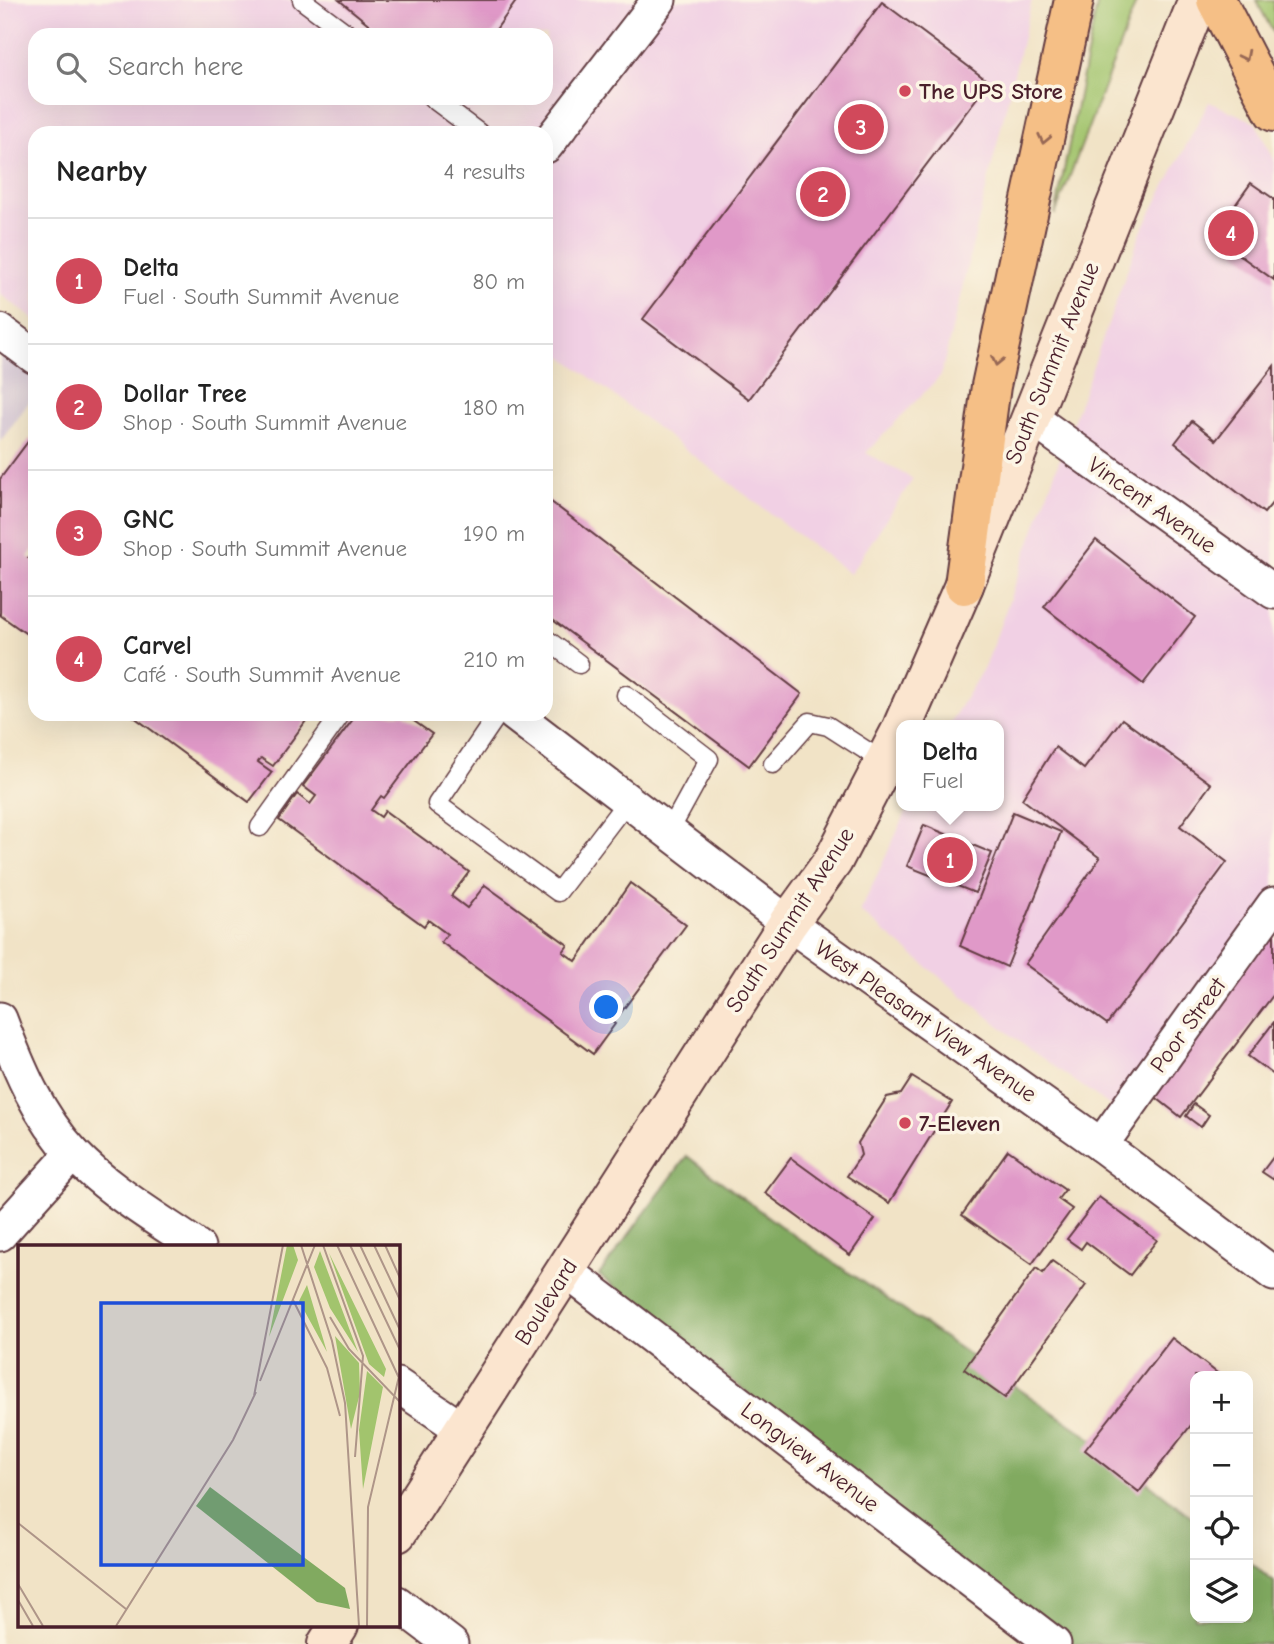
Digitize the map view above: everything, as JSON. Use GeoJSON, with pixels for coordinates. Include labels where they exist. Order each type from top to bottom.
{"type":"FeatureCollection","features":[{"type":"Feature","properties":{"kind":"highway"},"geometry":{"type":"LineString","coordinates":[[964,585],[991,386],[1074,0]]}},
{"type":"Feature","properties":{"kind":"highway"},"geometry":{"type":"LineString","coordinates":[[1216,0],[1274,112]]}},
{"type":"Feature","properties":{"kind":"street"},"geometry":{"type":"LineString","coordinates":[[553,137],[659,0]]}},
{"type":"Feature","properties":{"kind":"street","name":"South Summit Avenue"},"geometry":{"type":"LineString","coordinates":[[904,720],[964,585],[1198,0]]}},
{"type":"Feature","properties":{"kind":"street"},"geometry":{"type":"LineString","coordinates":[[0,331],[28,352]]}},
{"type":"Feature","properties":{"kind":"street","name":"Vincent Avenue"},"geometry":{"type":"LineString","coordinates":[[1030,417],[1274,592]]}},
{"type":"Feature","properties":{"kind":"street","name":"West Pleasant View Avenue"},"geometry":{"type":"LineString","coordinates":[[523,721],[788,923],[1101,1145],[1274,1274]]}},
{"type":"Feature","properties":{"kind":"street","name":"South Summit Avenue"},"geometry":{"type":"LineString","coordinates":[[693,1070],[788,923],[833,861],[896,739]]}},
{"type":"Feature","properties":{"kind":"street","name":"Poor Street"},"geometry":{"type":"LineString","coordinates":[[1101,1145],[1274,904]]}},
{"type":"Feature","properties":{"kind":"street"},"geometry":{"type":"LineString","coordinates":[[0,1019],[32,1094],[73,1153],[108,1184],[195,1245]]}},
{"type":"Feature","properties":{"kind":"street","name":"Boulevard"},"geometry":{"type":"LineString","coordinates":[[399,1530],[465,1431],[693,1070]]}},
{"type":"Feature","properties":{"kind":"street"},"geometry":{"type":"LineString","coordinates":[[0,1234],[73,1153]]}},
{"type":"Feature","properties":{"kind":"street","name":"Longview Avenue"},"geometry":{"type":"LineString","coordinates":[[566,1271],[1054,1644]]}},
{"type":"Feature","properties":{"kind":"street"},"geometry":{"type":"LineString","coordinates":[[399,1386],[465,1431]]}},
{"type":"Feature","properties":{"kind":"street"},"geometry":{"type":"LineString","coordinates":[[399,1605],[451,1644]]}},
{"type":"Feature","properties":{"kind":"street"},"geometry":{"type":"LineString","coordinates":[[327,1644],[338,1626]]}},
{"type":"Feature","properties":{"kind":"lane"},"geometry":{"type":"LineString","coordinates":[[302,0],[340,28]]}},
{"type":"Feature","properties":{"kind":"lane"},"geometry":{"type":"LineString","coordinates":[[441,105],[470,126]]}},
{"type":"Feature","properties":{"kind":"lane"},"geometry":{"type":"LineString","coordinates":[[553,644],[579,664]]}},
{"type":"Feature","properties":{"kind":"lane"},"geometry":{"type":"LineString","coordinates":[[626,695],[709,759],[669,832]]}},
{"type":"Feature","properties":{"kind":"lane"},"geometry":{"type":"LineString","coordinates":[[260,827],[336,721]]}},
{"type":"Feature","properties":{"kind":"lane"},"geometry":{"type":"LineString","coordinates":[[493,721],[437,804],[558,892],[628,800]]}},
{"type":"Feature","properties":{"kind":"lane"},"geometry":{"type":"LineString","coordinates":[[773,764],[810,722],[896,739]]}},
{"type":"Feature","properties":{"kind":"shaded area"},"geometry":{"type":"Polygon","coordinates":[[[0,0],[1032,0],[941,375],[866,453],[913,479],[850,574],[553,349],[553,126],[28,126],[28,315],[0,294],[0,0]]]}},
{"type":"Feature","properties":{"kind":"shaded area"},"geometry":{"type":"Polygon","coordinates":[[[1209,102],[1255,122],[1274,160],[1274,944],[1129,1119],[1022,1044],[860,912],[907,811],[1004,811],[1004,720],[952,720],[987,662],[1141,232],[1209,102]]]}},
{"type":"Feature","properties":{"kind":"shaded area"},"geometry":{"type":"Polygon","coordinates":[[[0,337],[28,350],[28,404],[0,442],[0,337]]]}},
{"type":"Feature","properties":{"kind":"green space"},"geometry":{"type":"Polygon","coordinates":[[[1098,0],[1137,0],[1055,215],[1098,0]]]}},
{"type":"Feature","properties":{"kind":"green space"},"geometry":{"type":"Polygon","coordinates":[[[1256,0],[1274,0],[1274,34],[1256,0]]]}},
{"type":"Feature","properties":{"kind":"green space"},"geometry":{"type":"Polygon","coordinates":[[[687,1156],[779,1225],[1098,1443],[1190,1516],[1190,1623],[1253,1623],[1253,1565],[1274,1582],[1274,1644],[1064,1644],[599,1275],[687,1156]]]}},
{"type":"Feature","properties":{"kind":"building"},"geometry":{"type":"Polygon","coordinates":[[[339,0],[517,0],[497,28],[373,28],[339,0]]]}},
{"type":"Feature","properties":{"kind":"building"},"geometry":{"type":"Polygon","coordinates":[[[882,2],[989,82],[749,399],[643,319],[882,2]]]}},
{"type":"Feature","properties":{"kind":"building"},"geometry":{"type":"Polygon","coordinates":[[[1251,183],[1274,199],[1274,280],[1213,236],[1251,183]]]}},
{"type":"Feature","properties":{"kind":"building"},"geometry":{"type":"Polygon","coordinates":[[[1274,366],[1274,501],[1264,513],[1175,443],[1192,421],[1216,440],[1274,366]]]}},
{"type":"Feature","properties":{"kind":"building"},"geometry":{"type":"Polygon","coordinates":[[[28,442],[28,635],[0,615],[0,479],[28,442]]]}},
{"type":"Feature","properties":{"kind":"building"},"geometry":{"type":"Polygon","coordinates":[[[553,503],[802,694],[749,766],[553,620],[553,503]]]}},
{"type":"Feature","properties":{"kind":"building"},"geometry":{"type":"Polygon","coordinates":[[[1096,540],[1195,617],[1143,684],[1044,607],[1096,540]]]}},
{"type":"Feature","properties":{"kind":"building"},"geometry":{"type":"Polygon","coordinates":[[[1122,719],[1211,784],[1180,826],[1227,862],[1107,1024],[1025,964],[1100,858],[1022,799],[1055,747],[1084,769],[1122,719]]]}},
{"type":"Feature","properties":{"kind":"building"},"geometry":{"type":"Polygon","coordinates":[[[139,721],[306,721],[273,766],[261,758],[258,762],[272,772],[249,802],[139,721]]]}},
{"type":"Feature","properties":{"kind":"building"},"geometry":{"type":"Polygon","coordinates":[[[352,721],[414,721],[432,734],[384,798],[381,796],[371,810],[381,817],[385,811],[469,872],[451,896],[467,908],[485,885],[568,945],[563,952],[576,961],[630,883],[686,925],[616,1019],[605,1010],[602,1014],[615,1024],[593,1054],[441,942],[447,934],[428,920],[424,926],[279,820],[297,794],[310,804],[316,796],[303,786],[352,721]]]}},
{"type":"Feature","properties":{"kind":"building"},"geometry":{"type":"Polygon","coordinates":[[[1013,812],[1061,832],[1007,967],[960,946],[1013,812]]]}},
{"type":"Feature","properties":{"kind":"building"},"geometry":{"type":"Polygon","coordinates":[[[924,825],[992,853],[975,893],[907,866],[924,825]]]}},
{"type":"Feature","properties":{"kind":"building"},"geometry":{"type":"Polygon","coordinates":[[[1274,929],[1274,994],[1181,1117],[1149,1092],[1274,929]]]}},
{"type":"Feature","properties":{"kind":"building"},"geometry":{"type":"Polygon","coordinates":[[[1274,1022],[1274,1075],[1248,1056],[1274,1022]]]}},
{"type":"Feature","properties":{"kind":"building","name":"7-Eleven"},"geometry":{"type":"Polygon","coordinates":[[[912,1077],[952,1102],[889,1203],[847,1176],[861,1155],[858,1143],[887,1097],[901,1094],[912,1077]]]}},
{"type":"Feature","properties":{"kind":"building"},"geometry":{"type":"Polygon","coordinates":[[[1194,1104],[1209,1115],[1201,1127],[1186,1116],[1194,1104]]]}},
{"type":"Feature","properties":{"kind":"building"},"geometry":{"type":"Polygon","coordinates":[[[1008,1150],[1065,1190],[1058,1199],[1072,1209],[1032,1264],[962,1215],[1008,1150]]]}},
{"type":"Feature","properties":{"kind":"building"},"geometry":{"type":"Polygon","coordinates":[[[1274,1156],[1274,1180],[1262,1172],[1274,1156]]]}},
{"type":"Feature","properties":{"kind":"building"},"geometry":{"type":"Polygon","coordinates":[[[791,1158],[875,1219],[850,1255],[765,1193],[791,1158]]]}},
{"type":"Feature","properties":{"kind":"building"},"geometry":{"type":"Polygon","coordinates":[[[1099,1197],[1157,1240],[1130,1275],[1086,1242],[1081,1249],[1067,1239],[1099,1197]]]}},
{"type":"Feature","properties":{"kind":"building"},"geometry":{"type":"Polygon","coordinates":[[[1052,1261],[1086,1285],[1005,1398],[964,1369],[1036,1268],[1043,1273],[1052,1261]]]}},
{"type":"Feature","properties":{"kind":"building"},"geometry":{"type":"Polygon","coordinates":[[[1172,1338],[1215,1371],[1190,1371],[1190,1426],[1139,1492],[1085,1450],[1172,1338]]]}},
{"type":"Feature","properties":{"kind":"place","name":"The UPS Store"},"geometry":{"type":"Point","coordinates":[905,91]}},
{"type":"Feature","properties":{"kind":"place","name":"GNC"},"geometry":{"type":"Point","coordinates":[861,127]}},
{"type":"Feature","properties":{"kind":"place","name":"Dollar Tree"},"geometry":{"type":"Point","coordinates":[823,194]}},
{"type":"Feature","properties":{"kind":"place","name":"Carvel"},"geometry":{"type":"Point","coordinates":[1231,233]}},
{"type":"Feature","properties":{"kind":"place","name":"Delta"},"geometry":{"type":"Point","coordinates":[950,860]}},
{"type":"Feature","properties":{"kind":"place","name":"7-Eleven"},"geometry":{"type":"Point","coordinates":[905,1123]}}]}
